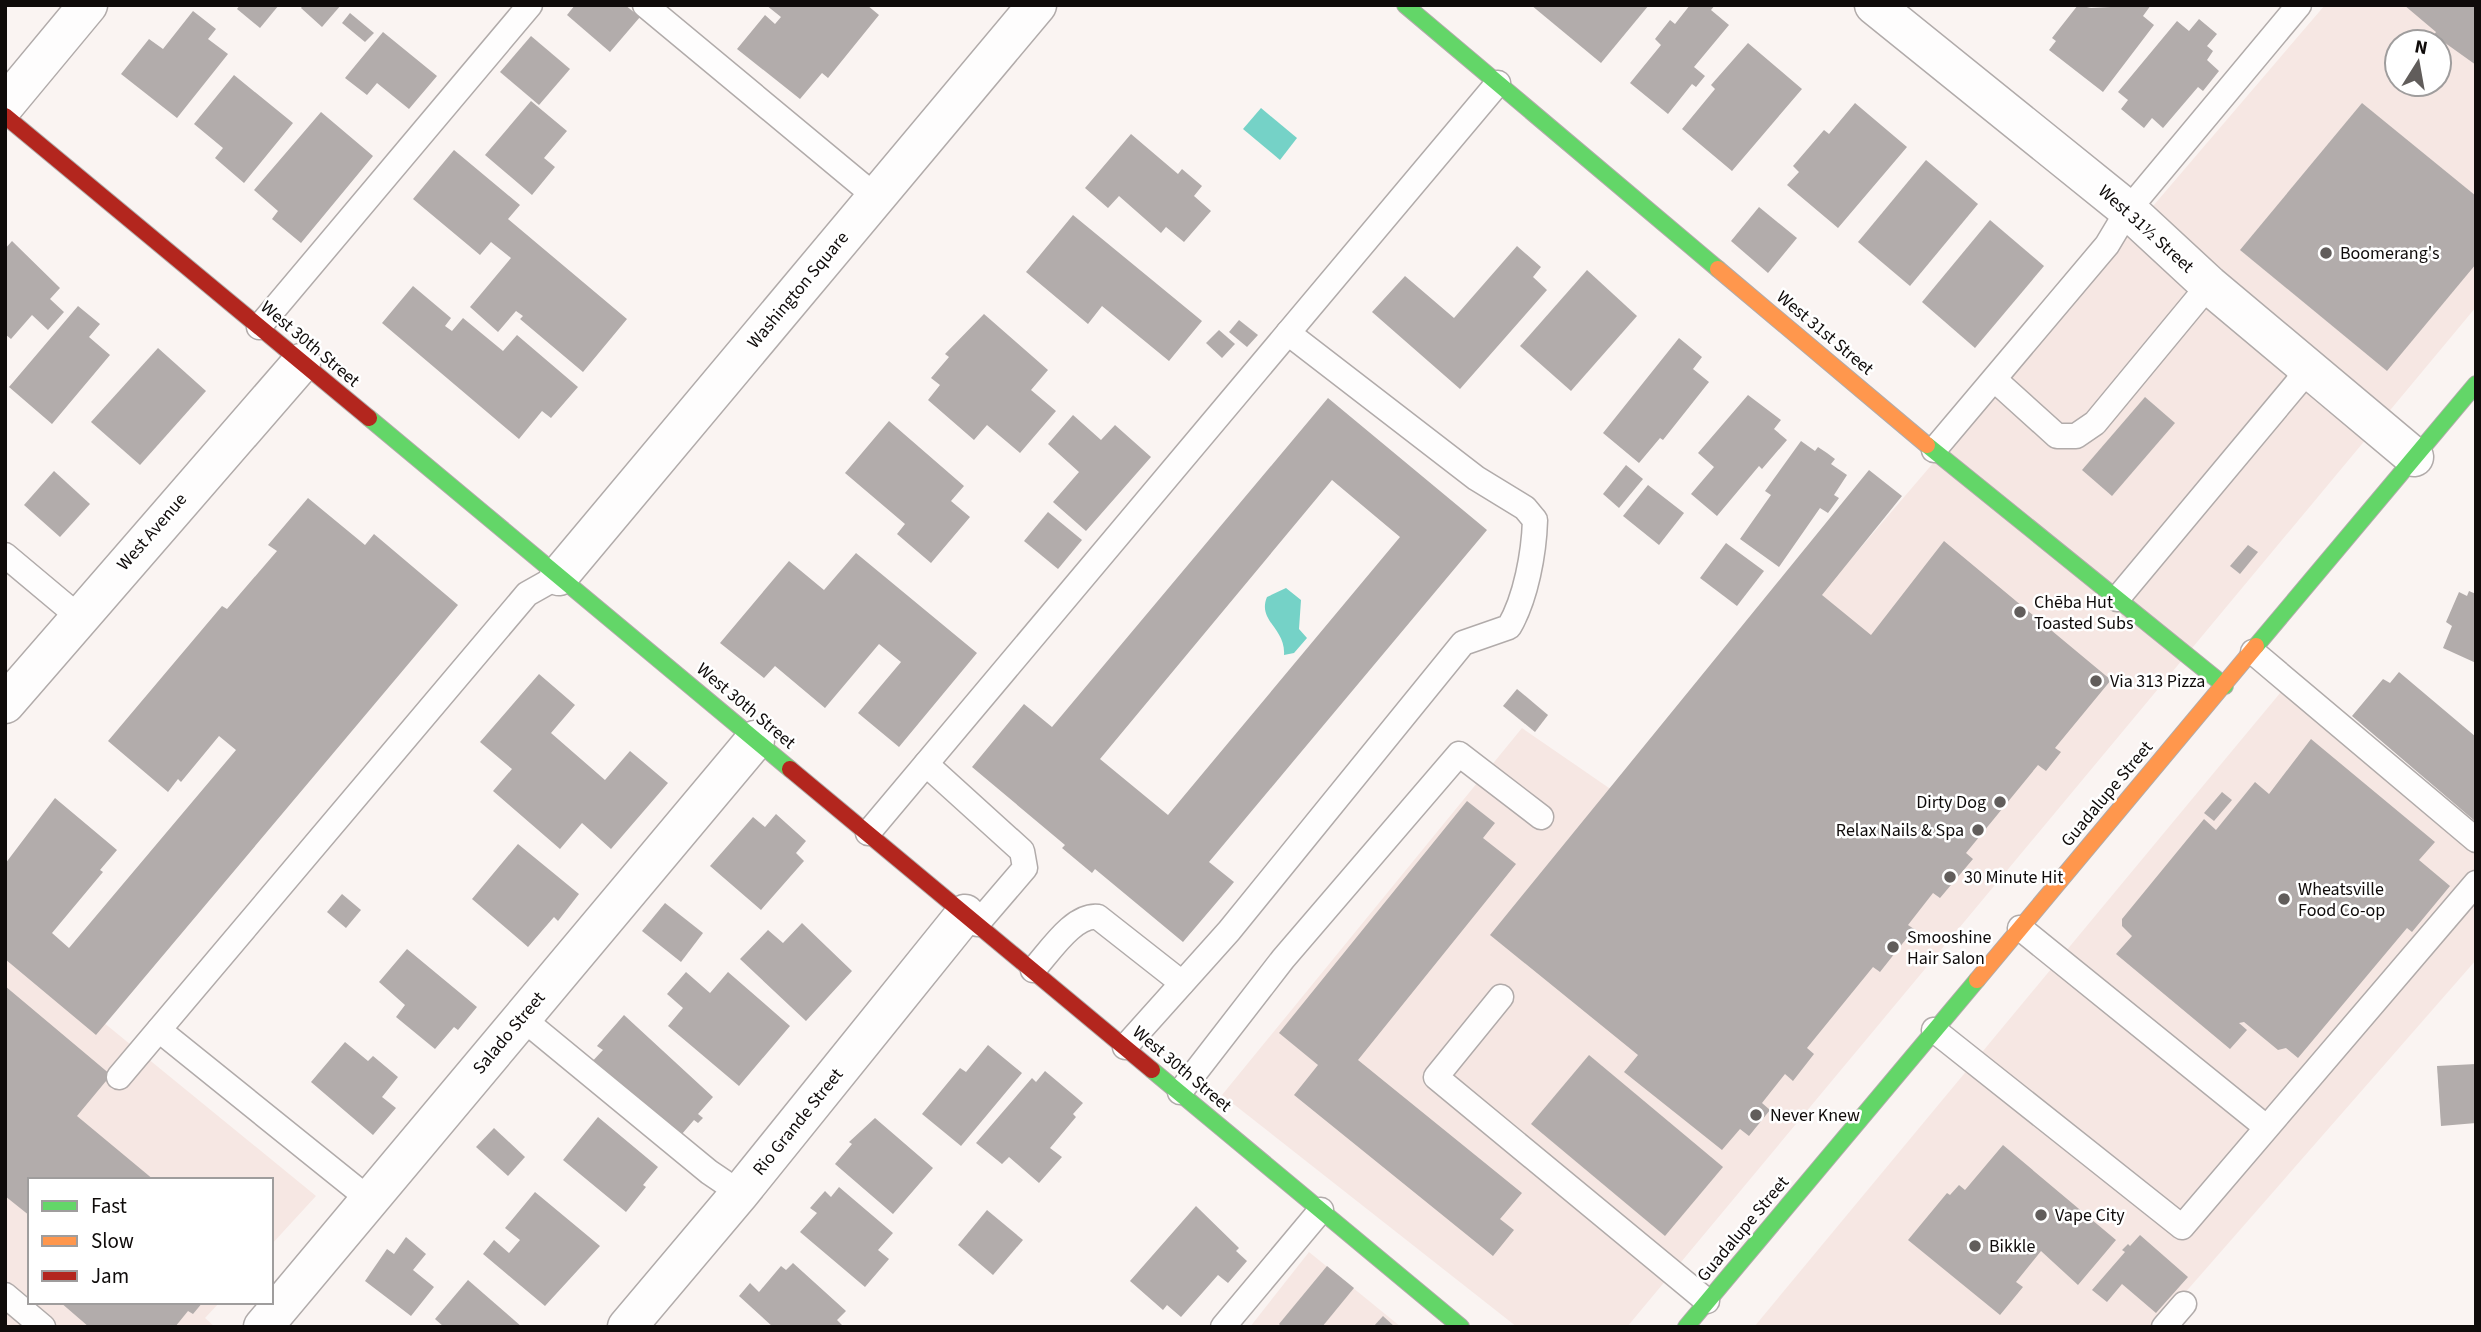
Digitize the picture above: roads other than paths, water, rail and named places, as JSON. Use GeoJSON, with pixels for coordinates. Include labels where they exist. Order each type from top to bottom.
{"type":"FeatureCollection","features":[{"type":"Feature","properties":{"kind":"street"},"geometry":{"type":"LineString","coordinates":[[5,105],[88,5]]}},
{"type":"Feature","properties":{"kind":"street","name":"Washington Square"},"geometry":{"type":"LineString","coordinates":[[559,576],[1037,5]]}},
{"type":"Feature","properties":{"kind":"street","name":"West 31st Street"},"geometry":{"type":"LineString","coordinates":[[1405,5],[1934,450],[2225,686]]}},
{"type":"Feature","properties":{"kind":"street","name":"West 31½ Street"},"geometry":{"type":"LineString","coordinates":[[1874,5],[2128,211],[2209,285],[2414,457]]}},
{"type":"Feature","properties":{"kind":"street","name":"West 30th Street"},"geometry":{"type":"LineString","coordinates":[[5,116],[1461,1327]]}},
{"type":"Feature","properties":{"kind":"street","name":"West Avenue"},"geometry":{"type":"LineString","coordinates":[[5,704],[301,363]]}},
{"type":"Feature","properties":{"kind":"street","name":"Guadalupe Street"},"geometry":{"type":"LineString","coordinates":[[1686,1327],[2476,384]]}},
{"type":"Feature","properties":{"kind":"street","name":"Salado Street"},"geometry":{"type":"LineString","coordinates":[[263,1327],[755,740]]}},
{"type":"Feature","properties":{"kind":"street","name":"Rio Grande Street"},"geometry":{"type":"LineString","coordinates":[[633,1325],[740,1193],[971,919]]}},
{"type":"Feature","properties":{"kind":"lane"},"geometry":{"type":"LineString","coordinates":[[259,327],[530,5]]}},
{"type":"Feature","properties":{"kind":"lane"},"geometry":{"type":"LineString","coordinates":[[645,5],[876,197]]}},
{"type":"Feature","properties":{"kind":"lane"},"geometry":{"type":"LineString","coordinates":[[1934,450],[2107,245],[2128,211],[2299,5]]}},
{"type":"Feature","properties":{"kind":"lane"},"geometry":{"type":"LineString","coordinates":[[868,833],[1498,83]]}},
{"type":"Feature","properties":{"kind":"lane"},"geometry":{"type":"LineString","coordinates":[[1995,380],[2057,436],[2076,436],[2095,423],[2209,285]]}},
{"type":"Feature","properties":{"kind":"lane"},"geometry":{"type":"LineString","coordinates":[[1125,1046],[1229,930],[1463,643],[1509,627],[1518,613],[1535,535],[1535,520],[1525,508],[1476,478],[1288,333]]}},
{"type":"Feature","properties":{"kind":"lane"},"geometry":{"type":"LineString","coordinates":[[2117,599],[2309,369]]}},
{"type":"Feature","properties":{"kind":"lane"},"geometry":{"type":"LineString","coordinates":[[5,555],[79,617]]}},
{"type":"Feature","properties":{"kind":"lane"},"geometry":{"type":"LineString","coordinates":[[119,1077],[527,594],[559,576]]}},
{"type":"Feature","properties":{"kind":"lane"},"geometry":{"type":"LineString","coordinates":[[2253,652],[2476,840]]}},
{"type":"Feature","properties":{"kind":"lane"},"geometry":{"type":"LineString","coordinates":[[1180,1092],[1283,959],[1459,754],[1541,817]]}},
{"type":"Feature","properties":{"kind":"lane"},"geometry":{"type":"LineString","coordinates":[[926,764],[1022,851],[1025,869],[971,919]]}},
{"type":"Feature","properties":{"kind":"lane"},"geometry":{"type":"LineString","coordinates":[[1934,1030],[2182,1227],[2476,883]]}},
{"type":"Feature","properties":{"kind":"lane"},"geometry":{"type":"LineString","coordinates":[[1033,970],[1076,923],[1088,916],[1098,917],[1182,983]]}},
{"type":"Feature","properties":{"kind":"lane"},"geometry":{"type":"LineString","coordinates":[[2020,928],[2266,1127]]}},
{"type":"Feature","properties":{"kind":"lane"},"geometry":{"type":"LineString","coordinates":[[1501,997],[1436,1077],[1707,1301]]}},
{"type":"Feature","properties":{"kind":"lane"},"geometry":{"type":"LineString","coordinates":[[522,1017],[709,1172],[740,1193]]}},
{"type":"Feature","properties":{"kind":"lane"},"geometry":{"type":"LineString","coordinates":[[159,1030],[370,1200]]}},
{"type":"Feature","properties":{"kind":"lane"},"geometry":{"type":"LineString","coordinates":[[1223,1327],[1321,1210]]}},
{"type":"Feature","properties":{"kind":"lane"},"geometry":{"type":"LineString","coordinates":[[5,1294],[43,1327]]}},
{"type":"Feature","properties":{"kind":"lane"},"geometry":{"type":"LineString","coordinates":[[2164,1327],[2184,1304]]}},
{"type":"Feature","properties":{"kind":"water"},"geometry":{"type":"Polygon","coordinates":[[[1261,108],[1297,138],[1280,160],[1243,129],[1261,108]]]}},
{"type":"Feature","properties":{"kind":"water"},"geometry":{"type":"Polygon","coordinates":[[[1286,588],[1301,600],[1299,629],[1307,638],[1294,653],[1284,655],[1281,638],[1269,619],[1265,605],[1267,597],[1286,588]]]}},
{"type":"Feature","properties":{"kind":"place","name":"Boomerang's"},"geometry":{"type":"Point","coordinates":[2326,253]}},
{"type":"Feature","properties":{"kind":"place","name":"Chēba Hut Toasted Subs"},"geometry":{"type":"Point","coordinates":[2020,612]}},
{"type":"Feature","properties":{"kind":"place","name":"Via 313 Pizza"},"geometry":{"type":"Point","coordinates":[2096,681]}},
{"type":"Feature","properties":{"kind":"place","name":"Dirty Dog"},"geometry":{"type":"Point","coordinates":[2000,802]}},
{"type":"Feature","properties":{"kind":"place","name":"Relax Nails & Spa"},"geometry":{"type":"Point","coordinates":[1978,830]}},
{"type":"Feature","properties":{"kind":"place","name":"30 Minute Hit"},"geometry":{"type":"Point","coordinates":[1950,877]}},
{"type":"Feature","properties":{"kind":"place","name":"Wheatsville Food Co-op"},"geometry":{"type":"Point","coordinates":[2284,899]}},
{"type":"Feature","properties":{"kind":"place","name":"Smooshine Hair Salon"},"geometry":{"type":"Point","coordinates":[1893,947]}},
{"type":"Feature","properties":{"kind":"place","name":"Never Knew"},"geometry":{"type":"Point","coordinates":[1756,1115]}},
{"type":"Feature","properties":{"kind":"place","name":"Vape City"},"geometry":{"type":"Point","coordinates":[2041,1215]}},
{"type":"Feature","properties":{"kind":"place","name":"Bikkle"},"geometry":{"type":"Point","coordinates":[1975,1246]}}]}
